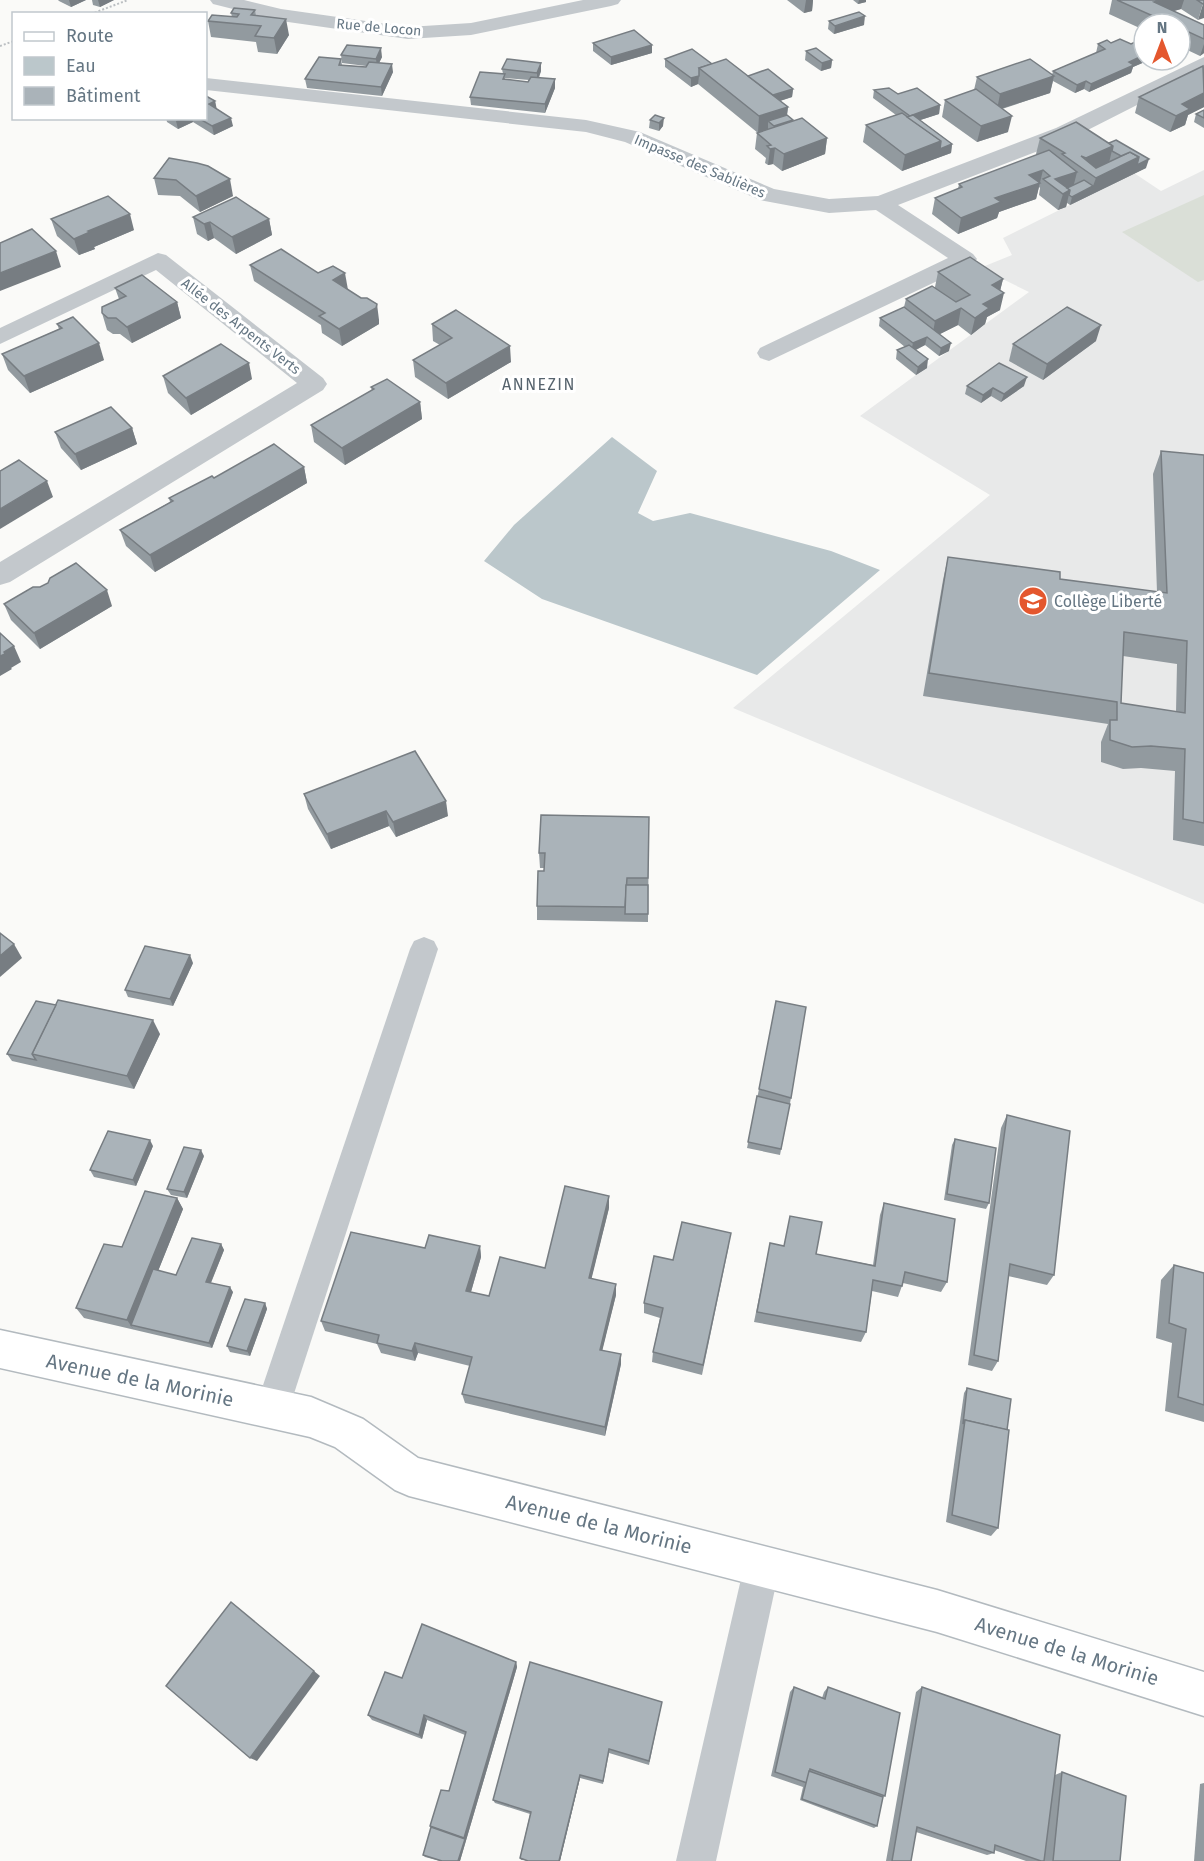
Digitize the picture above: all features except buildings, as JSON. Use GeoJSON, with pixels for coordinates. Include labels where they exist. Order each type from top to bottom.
{"type":"FeatureCollection","features":[{"type":"Feature","properties":{"kind":"main road","name":"Avenue de la Morinie"},"geometry":{"type":"LineString","coordinates":[[0,1349],[311,1417],[350,1433],[409,1476],[937,1611],[1204,1694]]}},
{"type":"Feature","properties":{"kind":"street","name":"Rue de Locon"},"geometry":{"type":"LineString","coordinates":[[220,0],[281,15],[408,33],[471,29],[611,0]]}},
{"type":"Feature","properties":{"kind":"street","name":"Impasse des Sablières"},"geometry":{"type":"LineString","coordinates":[[207,84],[586,126],[632,137],[768,195],[829,206],[881,203],[922,189],[1064,133],[1204,63]]}},
{"type":"Feature","properties":{"kind":"street"},"geometry":{"type":"LineString","coordinates":[[769,353],[965,259],[881,203]]}},
{"type":"Feature","properties":{"kind":"street","name":"Allée des Arpents Verts"},"geometry":{"type":"LineString","coordinates":[[0,337],[158,260],[314,384],[0,575]]}},
{"type":"Feature","properties":{"kind":"lane"},"geometry":{"type":"LineString","coordinates":[[272,1409],[424,949]]}},
{"type":"Feature","properties":{"kind":"lane"},"geometry":{"type":"LineString","coordinates":[[696,1861],[762,1566]]}},
{"type":"Feature","properties":{"kind":"path"},"geometry":{"type":"LineString","coordinates":[[96,12],[128,0]]}},
{"type":"Feature","properties":{"kind":"shaded area","name":"Collège Liberté"},"geometry":{"type":"Polygon","coordinates":[[[1204,170],[1204,904],[733,708],[990,495],[860,416],[1029,292],[980,268],[1012,255],[1003,238],[1134,173],[1161,191],[1204,170]]]}},
{"type":"Feature","properties":{"kind":"shaded area"},"geometry":{"type":"Polygon","coordinates":[[[1204,195],[1204,280],[1198,282],[1122,232],[1204,195]]]}},
{"type":"Feature","properties":{"kind":"water"},"geometry":{"type":"Polygon","coordinates":[[[612,437],[657,471],[638,513],[653,521],[690,513],[831,551],[880,570],[757,675],[542,599],[484,561],[514,525],[612,437]]]}},
{"type":"Feature","properties":{"kind":"place","name":"Collège Liberté"},"geometry":{"type":"Point","coordinates":[1033,601]}},
{"type":"Feature","properties":{"kind":"district","name":"ANNEZIN"},"geometry":{"type":"Point","coordinates":[539,384]}}]}
